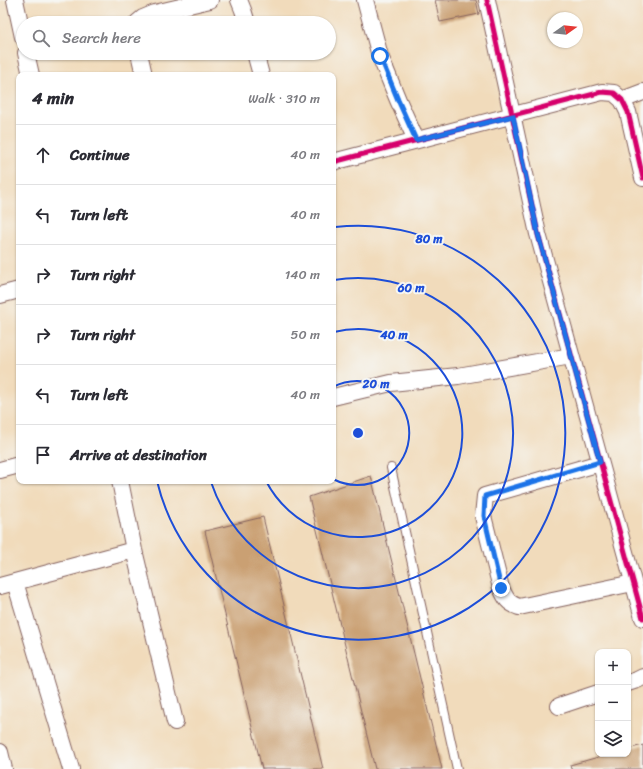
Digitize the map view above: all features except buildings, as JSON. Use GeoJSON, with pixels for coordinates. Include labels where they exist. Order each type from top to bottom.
{"type":"FeatureCollection","features":[{"type":"Feature","properties":{"kind":"street"},"geometry":{"type":"LineString","coordinates":[[15,0],[18,16]]}},
{"type":"Feature","properties":{"kind":"street"},"geometry":{"type":"LineString","coordinates":[[148,16],[210,0]]}},
{"type":"Feature","properties":{"kind":"street"},"geometry":{"type":"LineString","coordinates":[[238,0],[245,16]]}},
{"type":"Feature","properties":{"kind":"street"},"geometry":{"type":"LineString","coordinates":[[365,0],[380,56],[416,140]]}},
{"type":"Feature","properties":{"kind":"street"},"geometry":{"type":"LineString","coordinates":[[487,0],[538,234],[643,618]]}},
{"type":"Feature","properties":{"kind":"street"},"geometry":{"type":"LineString","coordinates":[[28,60],[30,72]]}},
{"type":"Feature","properties":{"kind":"street"},"geometry":{"type":"LineString","coordinates":[[141,60],[143,72]]}},
{"type":"Feature","properties":{"kind":"street"},"geometry":{"type":"LineString","coordinates":[[257,60],[260,72]]}},
{"type":"Feature","properties":{"kind":"street"},"geometry":{"type":"LineString","coordinates":[[336,161],[602,92],[614,93],[622,100],[628,112],[643,178]]}},
{"type":"Feature","properties":{"kind":"street"},"geometry":{"type":"LineString","coordinates":[[622,100],[643,92]]}},
{"type":"Feature","properties":{"kind":"street"},"geometry":{"type":"LineString","coordinates":[[0,296],[16,291]]}},
{"type":"Feature","properties":{"kind":"street"},"geometry":{"type":"LineString","coordinates":[[336,396],[392,383],[458,376],[571,356]]}},
{"type":"Feature","properties":{"kind":"street"},"geometry":{"type":"LineString","coordinates":[[600,462],[485,496],[484,516],[501,588],[506,599],[511,604],[519,607],[633,583]]}},
{"type":"Feature","properties":{"kind":"street"},"geometry":{"type":"LineString","coordinates":[[0,470],[16,466]]}},
{"type":"Feature","properties":{"kind":"street"},"geometry":{"type":"LineString","coordinates":[[121,484],[134,550],[175,722]]}},
{"type":"Feature","properties":{"kind":"street"},"geometry":{"type":"LineString","coordinates":[[71,769],[7,584],[134,550]]}},
{"type":"Feature","properties":{"kind":"street"},"geometry":{"type":"LineString","coordinates":[[631,682],[643,677]]}},
{"type":"Feature","properties":{"kind":"street"},"geometry":{"type":"LineString","coordinates":[[559,706],[595,694]]}},
{"type":"Feature","properties":{"kind":"street"},"geometry":{"type":"LineString","coordinates":[[0,752],[4,769]]}},
{"type":"Feature","properties":{"kind":"lane"},"geometry":{"type":"LineString","coordinates":[[391,468],[458,769]]}},
{"type":"Feature","properties":{"kind":"cycle path"},"geometry":{"type":"LineString","coordinates":[[487,0],[538,234],[643,618]]}},
{"type":"Feature","properties":{"kind":"cycle path"},"geometry":{"type":"LineString","coordinates":[[336,161],[602,92],[614,93],[622,100],[628,112],[643,178]]}},
{"type":"Feature","properties":{"kind":"route"},"geometry":{"type":"LineString","coordinates":[[380,56],[416,140],[513,116],[538,234],[600,462],[485,496],[484,516],[501,588]]}}]}
